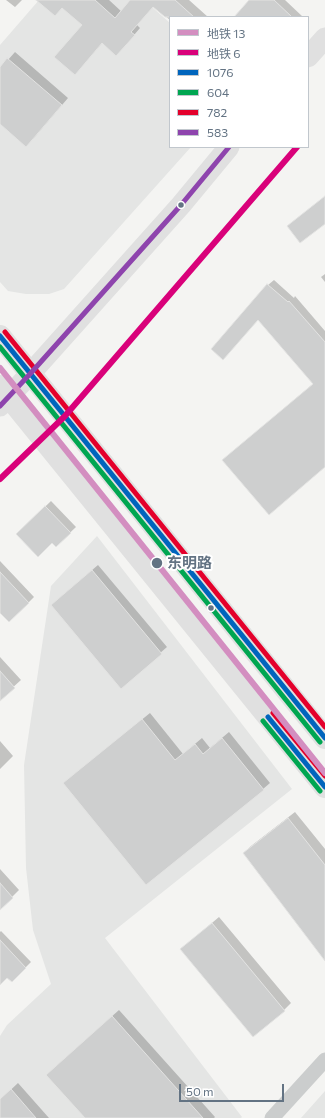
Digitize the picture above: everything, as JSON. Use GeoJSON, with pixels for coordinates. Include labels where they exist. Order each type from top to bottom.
{"type":"FeatureCollection","features":[{"type":"Feature","properties":{"kind":"main road"},"geometry":{"type":"LineString","coordinates":[[309,56],[325,38]]}},
{"type":"Feature","properties":{"kind":"main road"},"geometry":{"type":"LineString","coordinates":[[228,148],[181,205],[30,374],[3,396],[325,787]]}},
{"type":"Feature","properties":{"kind":"main road"},"geometry":{"type":"LineString","coordinates":[[0,336],[325,738]]}},
{"type":"Feature","properties":{"kind":"street"},"geometry":{"type":"LineString","coordinates":[[272,1118],[325,1060]]}},
{"type":"Feature","properties":{"kind":"shaded area"},"geometry":{"type":"Polygon","coordinates":[[[39,0],[144,0],[169,22],[169,148],[190,148],[64,289],[49,294],[26,294],[8,291],[0,282],[0,45],[39,0]]]}},
{"type":"Feature","properties":{"kind":"shaded area"},"geometry":{"type":"Polygon","coordinates":[[[97,536],[292,789],[105,938],[242,1117],[241,1118],[0,1118],[0,1036],[7,1025],[51,984],[33,930],[26,868],[24,765],[51,586],[97,536]]]}},
{"type":"Feature","properties":{"kind":"shaded area"},"geometry":{"type":"Polygon","coordinates":[[[325,1091],[325,1118],[301,1118],[325,1091]]]}},
{"type":"Feature","properties":{"kind":"building"},"geometry":{"type":"Polygon","coordinates":[[[36,0],[95,0],[115,18],[130,0],[175,0],[193,16],[165,17],[153,7],[131,32],[135,35],[116,56],[102,43],[75,75],[54,57],[82,25],[62,8],[55,16],[36,0]]]}},
{"type":"Feature","properties":{"kind":"building"},"geometry":{"type":"Polygon","coordinates":[[[249,0],[274,0],[291,16],[235,16],[249,0]]]}},
{"type":"Feature","properties":{"kind":"building"},"geometry":{"type":"Polygon","coordinates":[[[7,58],[62,105],[26,147],[0,124],[0,67],[7,58]]]}},
{"type":"Feature","properties":{"kind":"building"},"geometry":{"type":"Polygon","coordinates":[[[325,196],[325,224],[300,243],[287,226],[325,196]]]}},
{"type":"Feature","properties":{"kind":"building"},"geometry":{"type":"Polygon","coordinates":[[[267,284],[288,302],[289,301],[325,342],[325,467],[269,515],[222,460],[313,384],[258,320],[223,360],[211,349],[267,284]]]}},
{"type":"Feature","properties":{"kind":"building"},"geometry":{"type":"Polygon","coordinates":[[[45,506],[71,533],[56,547],[52,543],[38,557],[16,534],[45,506]]]}},
{"type":"Feature","properties":{"kind":"building"},"geometry":{"type":"Polygon","coordinates":[[[92,570],[162,654],[121,689],[51,605],[92,570]]]}},
{"type":"Feature","properties":{"kind":"building"},"geometry":{"type":"Polygon","coordinates":[[[0,572],[29,603],[9,622],[0,613],[0,572]]]}},
{"type":"Feature","properties":{"kind":"building"},"geometry":{"type":"Polygon","coordinates":[[[0,671],[15,688],[0,701],[0,671]]]}},
{"type":"Feature","properties":{"kind":"building"},"geometry":{"type":"Polygon","coordinates":[[[142,719],[175,760],[195,744],[203,754],[222,738],[264,790],[146,885],[63,783],[142,719]]]}},
{"type":"Feature","properties":{"kind":"building"},"geometry":{"type":"Polygon","coordinates":[[[288,818],[325,865],[325,961],[243,853],[288,818]]]}},
{"type":"Feature","properties":{"kind":"building"},"geometry":{"type":"Polygon","coordinates":[[[0,883],[13,898],[0,910],[0,883]]]}},
{"type":"Feature","properties":{"kind":"building"},"geometry":{"type":"Polygon","coordinates":[[[212,923],[285,1011],[253,1037],[180,949],[212,923]]]}},
{"type":"Feature","properties":{"kind":"building"},"geometry":{"type":"Polygon","coordinates":[[[0,940],[26,968],[12,982],[7,978],[0,985],[0,940]]]}},
{"type":"Feature","properties":{"kind":"building"},"geometry":{"type":"Polygon","coordinates":[[[112,1016],[203,1118],[85,1118],[46,1075],[112,1016]]]}},
{"type":"Feature","properties":{"kind":"building"},"geometry":{"type":"Polygon","coordinates":[[[11,1089],[36,1118],[0,1118],[0,1099],[11,1089]]]}},
{"type":"Feature","properties":{"kind":"metro line","name":"6"},"geometry":{"type":"LineString","coordinates":[[0,479],[65,416],[296,148]]}},
{"type":"Feature","properties":{"kind":"metro line","name":"13"},"geometry":{"type":"LineString","coordinates":[[0,368],[325,773]]}},
{"type":"Feature","properties":{"kind":"transit line","name":"583"},"geometry":{"type":"LineString","coordinates":[[0,406],[181,205],[228,148]]}},
{"type":"Feature","properties":{"kind":"transit line","name":"782"},"geometry":{"type":"LineString","coordinates":[[5,332],[325,727]]}},
{"type":"Feature","properties":{"kind":"transit line","name":"1076"},"geometry":{"type":"LineString","coordinates":[[0,336],[325,738]]}},
{"type":"Feature","properties":{"kind":"transit line","name":"604"},"geometry":{"type":"LineString","coordinates":[[0,347],[320,742]]}},
{"type":"Feature","properties":{"kind":"transit line","name":"782"},"geometry":{"type":"LineString","coordinates":[[273,713],[325,776]]}},
{"type":"Feature","properties":{"kind":"transit line","name":"1076"},"geometry":{"type":"LineString","coordinates":[[268,717],[325,787]]}},
{"type":"Feature","properties":{"kind":"transit line","name":"604"},"geometry":{"type":"LineString","coordinates":[[263,721],[320,791]]}},
{"type":"Feature","properties":{"kind":"place","name":"东明路"},"geometry":{"type":"Point","coordinates":[157,563]}}]}
